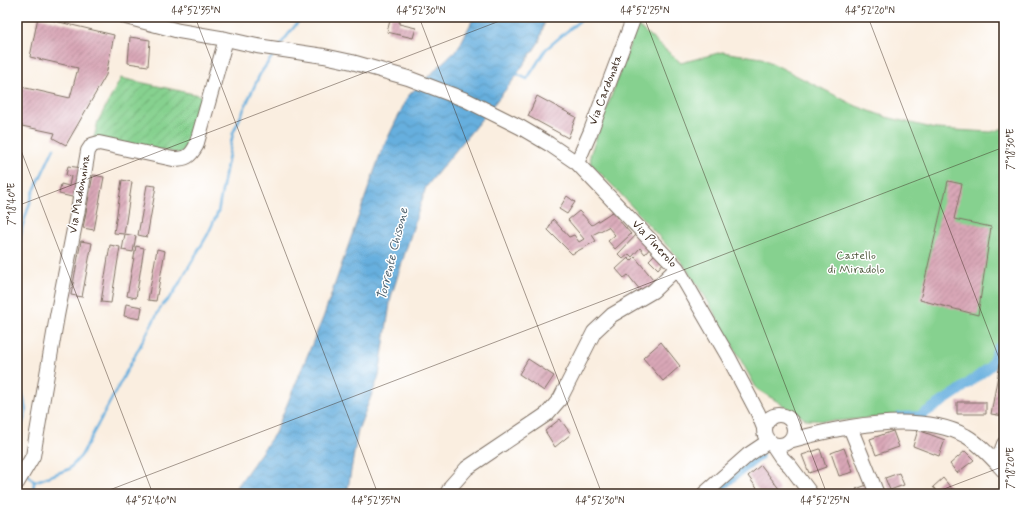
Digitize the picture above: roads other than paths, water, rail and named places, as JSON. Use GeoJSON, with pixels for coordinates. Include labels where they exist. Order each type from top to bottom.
{"type":"FeatureCollection","features":[{"type":"Feature","properties":{"kind":"street","name":"Via Pinerolo"},"geometry":{"type":"LineString","coordinates":[[126,17],[179,31],[226,38],[256,46],[352,62],[408,78],[466,100],[520,127],[577,163],[677,268],[748,394],[768,437],[780,457],[790,466],[811,494]]}},
{"type":"Feature","properties":{"kind":"street","name":"Via Cardonata"},"geometry":{"type":"LineString","coordinates":[[577,163],[634,17]]}},
{"type":"Feature","properties":{"kind":"street","name":"Via Madonnina"},"geometry":{"type":"LineString","coordinates":[[19,480],[33,456],[57,316],[88,151],[92,145],[99,143],[173,159],[182,159],[191,154],[196,146],[226,38]]}},
{"type":"Feature","properties":{"kind":"street"},"geometry":{"type":"LineString","coordinates":[[447,494],[451,486],[467,468],[547,414],[560,399],[594,332],[612,315],[653,291],[677,268]]}},
{"type":"Feature","properties":{"kind":"street","name":"Via Pinerolo"},"geometry":{"type":"LineString","coordinates":[[748,394],[767,410],[782,416]]}},
{"type":"Feature","properties":{"kind":"street"},"geometry":{"type":"LineString","coordinates":[[790,466],[786,453],[787,442],[793,433],[792,425],[790,420],[782,416],[772,417],[765,424],[768,437],[778,445],[787,442],[818,432],[850,427],[898,423],[919,424],[951,430],[971,440],[1001,467]]}},
{"type":"Feature","properties":{"kind":"street"},"geometry":{"type":"LineString","coordinates":[[792,425],[818,432]]}},
{"type":"Feature","properties":{"kind":"street"},"geometry":{"type":"LineString","coordinates":[[850,427],[877,494]]}},
{"type":"Feature","properties":{"kind":"street"},"geometry":{"type":"LineString","coordinates":[[704,494],[768,437]]}},
{"type":"Feature","properties":{"kind":"street"},"geometry":{"type":"LineString","coordinates":[[1001,467],[1004,444]]}},
{"type":"Feature","properties":{"kind":"water","name":"Torrente Chisone"},"geometry":{"type":"Polygon","coordinates":[[[474,17],[546,17],[539,42],[511,83],[426,187],[391,297],[379,376],[358,430],[347,494],[232,494],[275,433],[323,318],[381,152],[408,96],[459,47],[474,17]]]}},
{"type":"Feature","properties":{"kind":"waterway"},"geometry":{"type":"LineString","coordinates":[[280,45],[302,17]]}},
{"type":"Feature","properties":{"kind":"waterway"},"geometry":{"type":"LineString","coordinates":[[517,74],[527,79],[546,49],[584,17]]}},
{"type":"Feature","properties":{"kind":"waterway"},"geometry":{"type":"LineString","coordinates":[[34,482],[69,469],[81,456],[161,307],[173,294],[208,234],[218,212],[233,133],[260,74],[274,54]]}},
{"type":"Feature","properties":{"kind":"waterway"},"geometry":{"type":"LineString","coordinates":[[17,259],[22,228],[33,193],[54,148]]}},
{"type":"Feature","properties":{"kind":"waterway"},"geometry":{"type":"LineString","coordinates":[[900,417],[920,416],[957,392],[991,366],[998,348],[1004,347]]}},
{"type":"Feature","properties":{"kind":"waterway"},"geometry":{"type":"LineString","coordinates":[[17,367],[26,411],[17,443]]}},
{"type":"Feature","properties":{"kind":"waterway"},"geometry":{"type":"LineString","coordinates":[[17,446],[19,461],[22,465]]}},
{"type":"Feature","properties":{"kind":"waterway"},"geometry":{"type":"LineString","coordinates":[[716,494],[721,486],[759,456]]}},
{"type":"Feature","properties":{"kind":"waterway"},"geometry":{"type":"LineString","coordinates":[[28,474],[34,482],[33,494]]}},
{"type":"Feature","properties":{"kind":"park label","name":"Castello di Miradolo"},"geometry":{"type":"Point","coordinates":[856,263]}}]}
